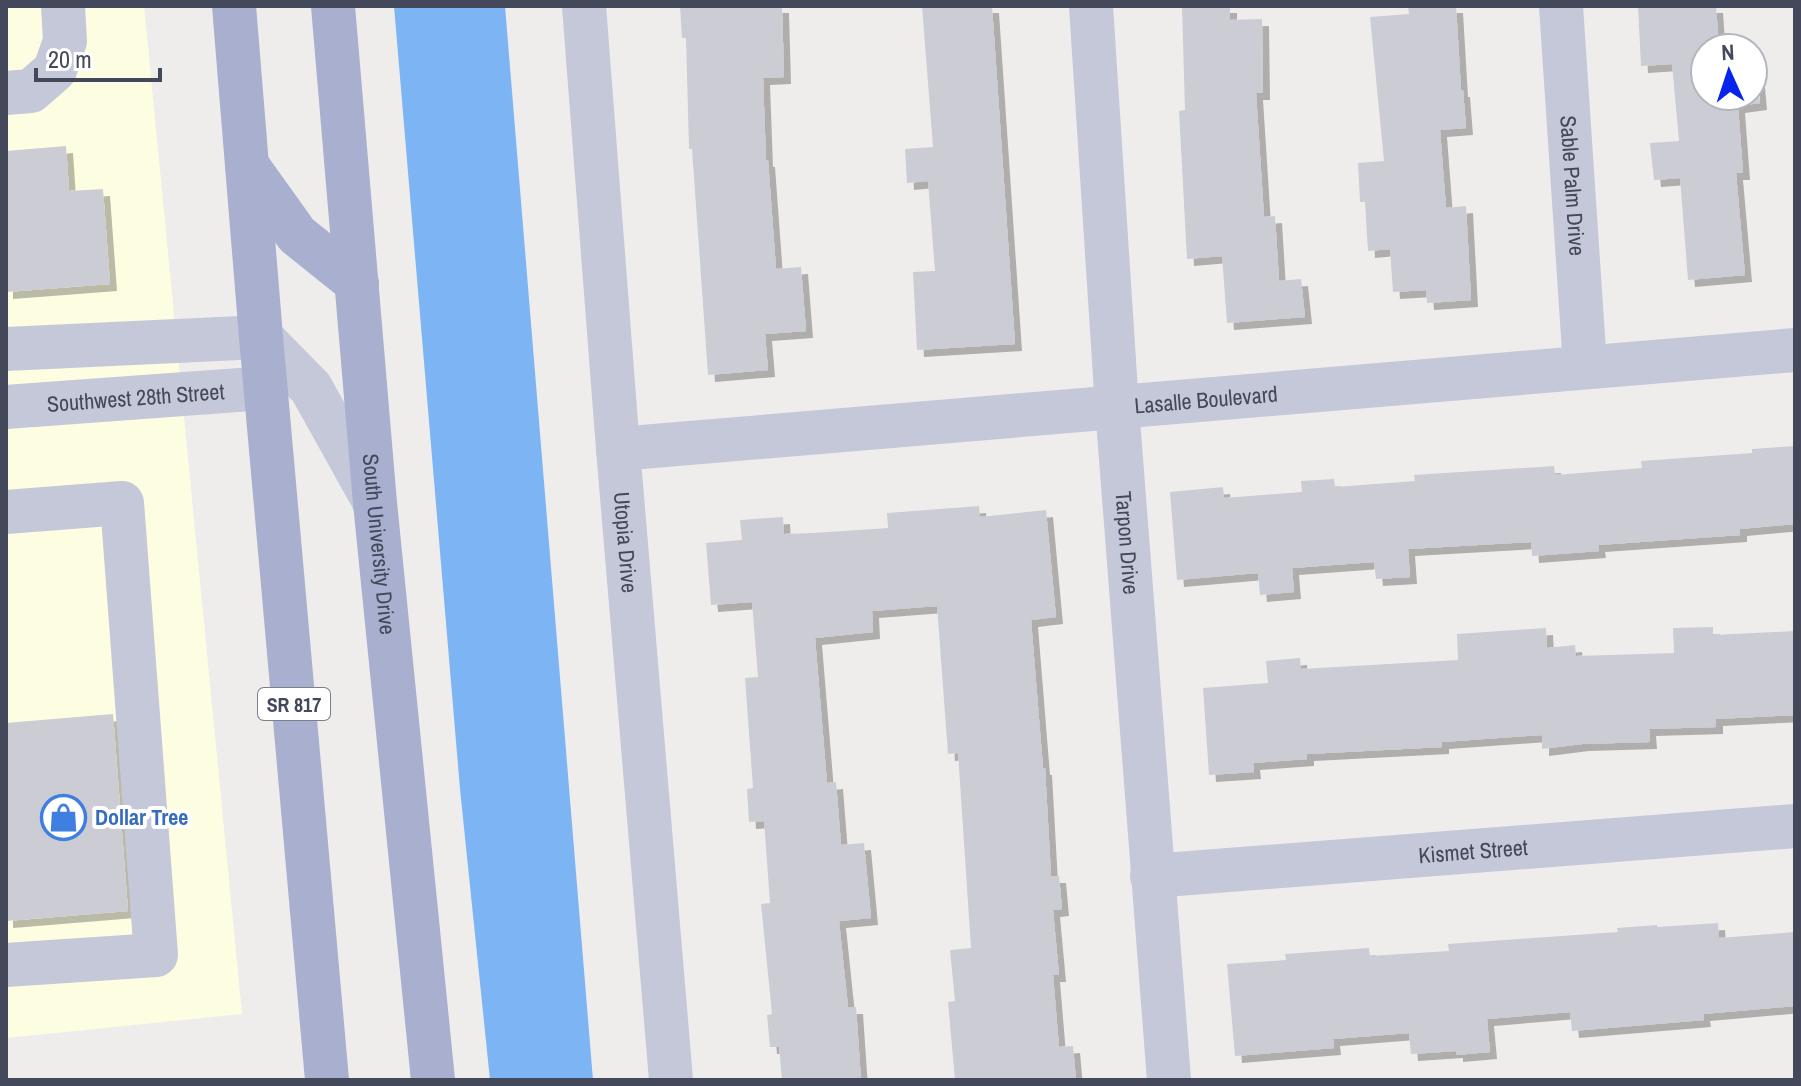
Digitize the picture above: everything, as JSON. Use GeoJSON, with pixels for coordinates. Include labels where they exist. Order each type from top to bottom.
{"type":"FeatureCollection","features":[{"type":"Feature","properties":{"kind":"main road","name":"SR 817"},"geometry":{"type":"LineString","coordinates":[[234,6],[327,1080]]}},
{"type":"Feature","properties":{"kind":"main road","name":"South University Drive"},"geometry":{"type":"LineString","coordinates":[[333,6],[375,503],[433,1080]]}},
{"type":"Feature","properties":{"kind":"main road"},"geometry":{"type":"LineString","coordinates":[[247,165],[297,235],[357,283]]}},
{"type":"Feature","properties":{"kind":"street"},"geometry":{"type":"LineString","coordinates":[[6,93],[31,91],[55,70],[65,41],[63,6]]}},
{"type":"Feature","properties":{"kind":"street","name":"Utopia Drive"},"geometry":{"type":"LineString","coordinates":[[584,6],[671,1080]]}},
{"type":"Feature","properties":{"kind":"street","name":"Tarpon Drive"},"geometry":{"type":"LineString","coordinates":[[1091,6],[1117,407],[1169,1080]]}},
{"type":"Feature","properties":{"kind":"street","name":"Sable Palm Drive"},"geometry":{"type":"LineString","coordinates":[[1561,6],[1585,366]]}},
{"type":"Feature","properties":{"kind":"street"},"geometry":{"type":"LineString","coordinates":[[6,349],[261,337],[311,388],[375,503]]}},
{"type":"Feature","properties":{"kind":"street","name":"Lasalle Boulevard"},"geometry":{"type":"LineString","coordinates":[[618,449],[1795,350]]}},
{"type":"Feature","properties":{"kind":"street","name":"Southwest 28th Street"},"geometry":{"type":"LineString","coordinates":[[6,407],[266,388]]}},
{"type":"Feature","properties":{"kind":"street"},"geometry":{"type":"LineString","coordinates":[[6,512],[122,503],[156,955],[6,965]]}},
{"type":"Feature","properties":{"kind":"street","name":"Kismet Street"},"geometry":{"type":"LineString","coordinates":[[1152,876],[1795,826]]}},
{"type":"Feature","properties":{"kind":"shaded area"},"geometry":{"type":"Polygon","coordinates":[[[6,6],[144,6],[242,1014],[6,1038],[6,6]]]}},
{"type":"Feature","properties":{"kind":"water"},"geometry":{"type":"Polygon","coordinates":[[[394,6],[505,6],[593,1080],[490,1080],[460,789],[394,6]]]}},
{"type":"Feature","properties":{"kind":"building"},"geometry":{"type":"Polygon","coordinates":[[[680,6],[782,6],[784,77],[763,78],[766,160],[776,269],[801,267],[806,331],[765,334],[768,370],[708,375],[692,149],[689,149],[686,38],[682,38],[680,6]]]}},
{"type":"Feature","properties":{"kind":"building"},"geometry":{"type":"Polygon","coordinates":[[[922,6],[992,6],[1015,344],[917,350],[913,272],[935,271],[928,181],[907,183],[905,149],[933,147],[922,6]]]}},
{"type":"Feature","properties":{"kind":"building"},"geometry":{"type":"Polygon","coordinates":[[[1182,6],[1230,6],[1230,20],[1262,19],[1263,93],[1256,93],[1264,217],[1275,216],[1279,281],[1301,279],[1305,317],[1227,323],[1222,256],[1187,259],[1179,111],[1185,110],[1182,6]]]}},
{"type":"Feature","properties":{"kind":"building"},"geometry":{"type":"Polygon","coordinates":[[[1408,6],[1456,6],[1466,128],[1440,130],[1446,208],[1466,206],[1471,300],[1427,303],[1426,290],[1393,292],[1390,249],[1368,251],[1365,202],[1360,202],[1358,163],[1384,161],[1370,17],[1409,14],[1408,6]]]}},
{"type":"Feature","properties":{"kind":"building"},"geometry":{"type":"Polygon","coordinates":[[[1638,6],[1716,6],[1718,32],[1689,32],[1689,112],[1738,112],[1743,173],[1736,173],[1745,275],[1688,280],[1680,178],[1654,180],[1650,143],[1679,141],[1672,64],[1641,66],[1638,6]]]}},
{"type":"Feature","properties":{"kind":"building"},"geometry":{"type":"Polygon","coordinates":[[[66,146],[69,191],[103,189],[110,284],[6,292],[6,151],[66,146]]]}},
{"type":"Feature","properties":{"kind":"building"},"geometry":{"type":"Polygon","coordinates":[[[1795,446],[1795,524],[1740,529],[1740,535],[1598,545],[1599,551],[1532,556],[1531,542],[1408,549],[1410,577],[1376,579],[1374,562],[1292,568],[1294,592],[1260,595],[1258,573],[1177,580],[1170,492],[1223,487],[1224,498],[1302,492],[1301,481],[1334,479],[1335,487],[1415,481],[1414,475],[1554,466],[1555,475],[1642,468],[1641,461],[1752,453],[1752,449],[1795,446]]]}},
{"type":"Feature","properties":{"kind":"building"},"geometry":{"type":"Polygon","coordinates":[[[979,506],[980,517],[1046,510],[1056,617],[1031,620],[1045,768],[1051,876],[1059,876],[1062,909],[1053,910],[1059,975],[1053,975],[1059,1047],[1073,1046],[1076,1080],[955,1080],[948,1002],[955,1001],[950,950],[971,948],[958,753],[948,754],[937,606],[872,611],[873,632],[815,638],[827,783],[836,782],[841,845],[864,843],[871,918],[839,921],[848,1007],[856,1007],[861,1080],[782,1080],[779,1047],[770,1047],[767,1015],[772,1014],[761,904],[770,903],[764,821],[749,822],[747,789],[753,788],[745,678],[758,677],[752,602],[711,605],[706,543],[742,540],[740,520],[783,517],[784,534],[813,533],[888,528],[887,513],[979,506]]]}},
{"type":"Feature","properties":{"kind":"building"},"geometry":{"type":"Polygon","coordinates":[[[1713,627],[1713,635],[1795,631],[1795,715],[1716,719],[1716,727],[1649,729],[1650,742],[1582,744],[1542,749],[1542,735],[1442,742],[1442,747],[1307,754],[1307,759],[1253,763],[1254,772],[1209,775],[1203,688],[1268,683],[1266,661],[1300,658],[1301,669],[1458,660],[1457,634],[1546,628],[1547,648],[1575,645],[1576,656],[1674,653],[1673,628],[1713,627]]]}},
{"type":"Feature","properties":{"kind":"building","name":"Dollar Tree"},"geometry":{"type":"Polygon","coordinates":[[[113,714],[128,911],[6,921],[6,723],[113,714]]]}},
{"type":"Feature","properties":{"kind":"building"},"geometry":{"type":"Polygon","coordinates":[[[1718,923],[1719,938],[1795,932],[1795,1006],[1703,1014],[1704,1020],[1572,1031],[1570,1012],[1487,1019],[1490,1052],[1411,1054],[1409,1033],[1333,1039],[1334,1048],[1235,1056],[1227,964],[1286,960],[1285,954],[1369,948],[1370,956],[1449,951],[1448,944],[1618,932],[1617,928],[1718,923]]]}},
{"type":"Feature","properties":{"kind":"place","name":"Dollar Tree"},"geometry":{"type":"Point","coordinates":[64,817]}}]}
